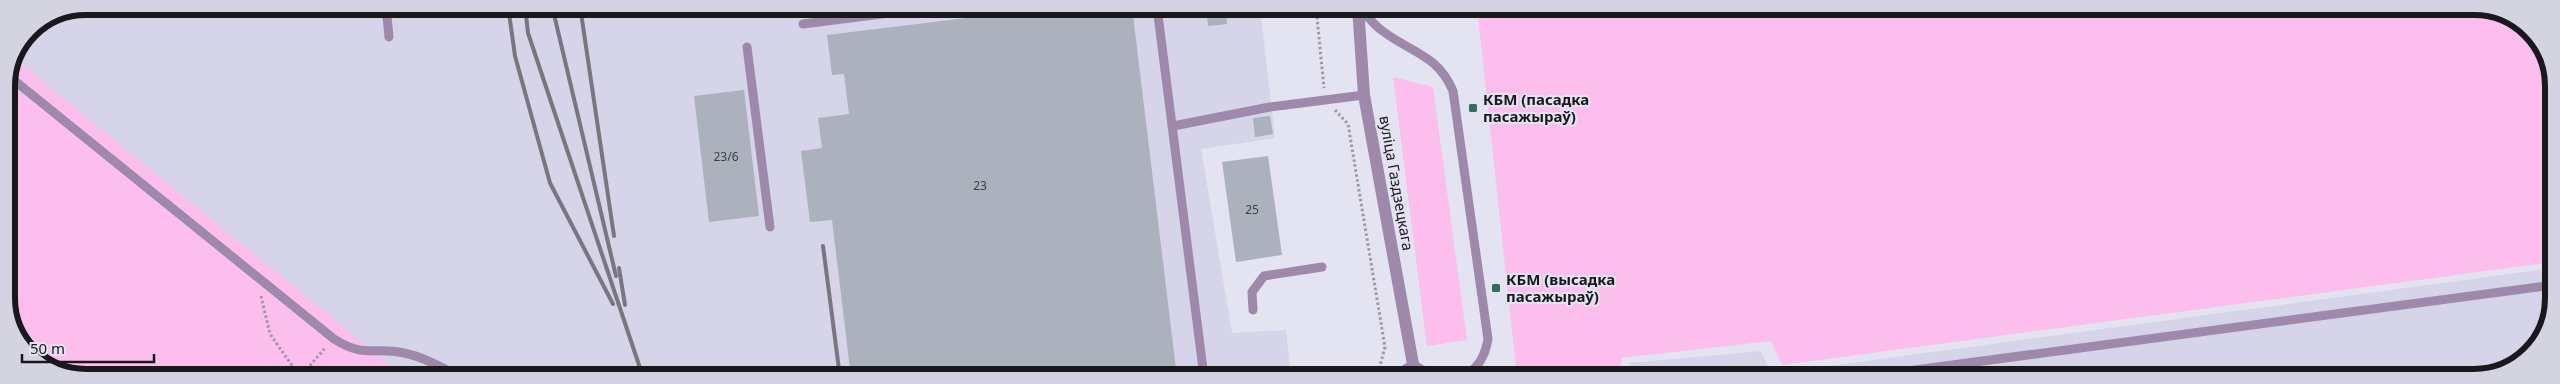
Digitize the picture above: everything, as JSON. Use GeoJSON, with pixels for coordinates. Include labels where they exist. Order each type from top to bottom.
{"type":"FeatureCollection","features":[{"type":"Feature","properties":{"kind":"street","name":"вуліца Газдзецкага"},"geometry":{"type":"LineString","coordinates":[[1359,15],[1364,95],[1413,364]]}},
{"type":"Feature","properties":{"kind":"lane"},"geometry":{"type":"LineString","coordinates":[[387,15],[389,37]]}},
{"type":"Feature","properties":{"kind":"lane"},"geometry":{"type":"LineString","coordinates":[[803,24],[874,15]]}},
{"type":"Feature","properties":{"kind":"lane"},"geometry":{"type":"LineString","coordinates":[[1158,15],[1203,369]]}},
{"type":"Feature","properties":{"kind":"lane"},"geometry":{"type":"LineString","coordinates":[[1365,15],[1383,32],[1433,61],[1447,75],[1453,90],[1488,339],[1485,353],[1476,369]]}},
{"type":"Feature","properties":{"kind":"lane"},"geometry":{"type":"LineString","coordinates":[[747,47],[770,227]]}},
{"type":"Feature","properties":{"kind":"lane"},"geometry":{"type":"LineString","coordinates":[[15,81],[334,340],[356,351],[368,353],[392,351],[412,355],[443,369]]}},
{"type":"Feature","properties":{"kind":"lane"},"geometry":{"type":"LineString","coordinates":[[1173,126],[1270,107],[1364,95]]}},
{"type":"Feature","properties":{"kind":"lane"},"geometry":{"type":"LineString","coordinates":[[1253,310],[1252,292],[1264,276],[1322,267]]}},
{"type":"Feature","properties":{"kind":"lane"},"geometry":{"type":"LineString","coordinates":[[1923,369],[2545,286]]}},
{"type":"Feature","properties":{"kind":"lane"},"geometry":{"type":"LineString","coordinates":[[1406,369],[1413,364]]}},
{"type":"Feature","properties":{"kind":"lane"},"geometry":{"type":"LineString","coordinates":[[1413,364],[1413,369]]}},
{"type":"Feature","properties":{"kind":"lane"},"geometry":{"type":"LineString","coordinates":[[1413,364],[1420,369]]}},
{"type":"Feature","properties":{"kind":"path"},"geometry":{"type":"LineString","coordinates":[[1317,15],[1325,100],[1348,124],[1385,347],[1379,369]]}},
{"type":"Feature","properties":{"kind":"path"},"geometry":{"type":"LineString","coordinates":[[257,278],[270,334],[294,369]]}},
{"type":"Feature","properties":{"kind":"path"},"geometry":{"type":"LineString","coordinates":[[307,369],[334,340]]}},
{"type":"Feature","properties":{"kind":"shaded area"},"geometry":{"type":"Polygon","coordinates":[[[86,15],[1261,15],[1275,138],[1201,149],[1232,333],[1286,330],[1290,369],[394,369],[19,62],[27,46],[36,36],[46,27],[59,20],[72,16],[86,15]]]}},
{"type":"Feature","properties":{"kind":"shaded area"},"geometry":{"type":"Polygon","coordinates":[[[2474,15],[2493,17],[2506,22],[2524,36],[2538,54],[2544,72],[2545,263],[1782,365],[1771,341],[1621,358],[1622,369],[1516,369],[1478,16],[2474,15]]]}},
{"type":"Feature","properties":{"kind":"shaded area"},"geometry":{"type":"Polygon","coordinates":[[[19,62],[395,369],[86,369],[63,365],[46,357],[22,330],[16,312],[15,86],[19,62]]]}},
{"type":"Feature","properties":{"kind":"shaded area"},"geometry":{"type":"Polygon","coordinates":[[[1393,77],[1433,87],[1467,340],[1427,346],[1393,77]]]}},
{"type":"Feature","properties":{"kind":"shaded area"},"geometry":{"type":"Polygon","coordinates":[[[2545,269],[2543,317],[2538,330],[2514,357],[2488,368],[1808,369],[2545,269]]]}},
{"type":"Feature","properties":{"kind":"shaded area"},"geometry":{"type":"Polygon","coordinates":[[[1761,351],[1769,369],[1629,369],[1629,363],[1761,351]]]}},
{"type":"Feature","properties":{"kind":"building"},"geometry":{"type":"Polygon","coordinates":[[[991,15],[1133,15],[1176,369],[850,369],[832,220],[810,222],[801,151],[822,148],[818,118],[849,114],[844,74],[832,75],[827,35],[991,15]]]}},
{"type":"Feature","properties":{"kind":"building"},"geometry":{"type":"Polygon","coordinates":[[[1207,15],[1226,15],[1227,24],[1208,26],[1207,15]]]}},
{"type":"Feature","properties":{"kind":"building"},"geometry":{"type":"Polygon","coordinates":[[[744,90],[759,216],[709,222],[694,96],[744,90]]]}},
{"type":"Feature","properties":{"kind":"building"},"geometry":{"type":"Polygon","coordinates":[[[1270,116],[1273,134],[1255,137],[1253,118],[1270,116]]]}},
{"type":"Feature","properties":{"kind":"building"},"geometry":{"type":"Polygon","coordinates":[[[1268,156],[1282,255],[1236,262],[1222,162],[1268,156]]]}},
{"type":"Feature","properties":{"kind":"railway"},"geometry":{"type":"LineString","coordinates":[[509,15],[515,56],[550,183],[613,304]]}},
{"type":"Feature","properties":{"kind":"railway"},"geometry":{"type":"LineString","coordinates":[[526,15],[528,33],[640,369]]}},
{"type":"Feature","properties":{"kind":"railway"},"geometry":{"type":"LineString","coordinates":[[554,15],[616,276]]}},
{"type":"Feature","properties":{"kind":"railway"},"geometry":{"type":"LineString","coordinates":[[581,15],[614,236]]}},
{"type":"Feature","properties":{"kind":"railway"},"geometry":{"type":"LineString","coordinates":[[823,246],[839,369]]}},
{"type":"Feature","properties":{"kind":"railway"},"geometry":{"type":"LineString","coordinates":[[619,268],[625,305]]}},
{"type":"Feature","properties":{"kind":"place","name":"КБМ (пасадка пасажыраў)"},"geometry":{"type":"Point","coordinates":[1473,108]}},
{"type":"Feature","properties":{"kind":"place","name":"КБМ (высадка пасажыраў)"},"geometry":{"type":"Point","coordinates":[1496,288]}}]}
